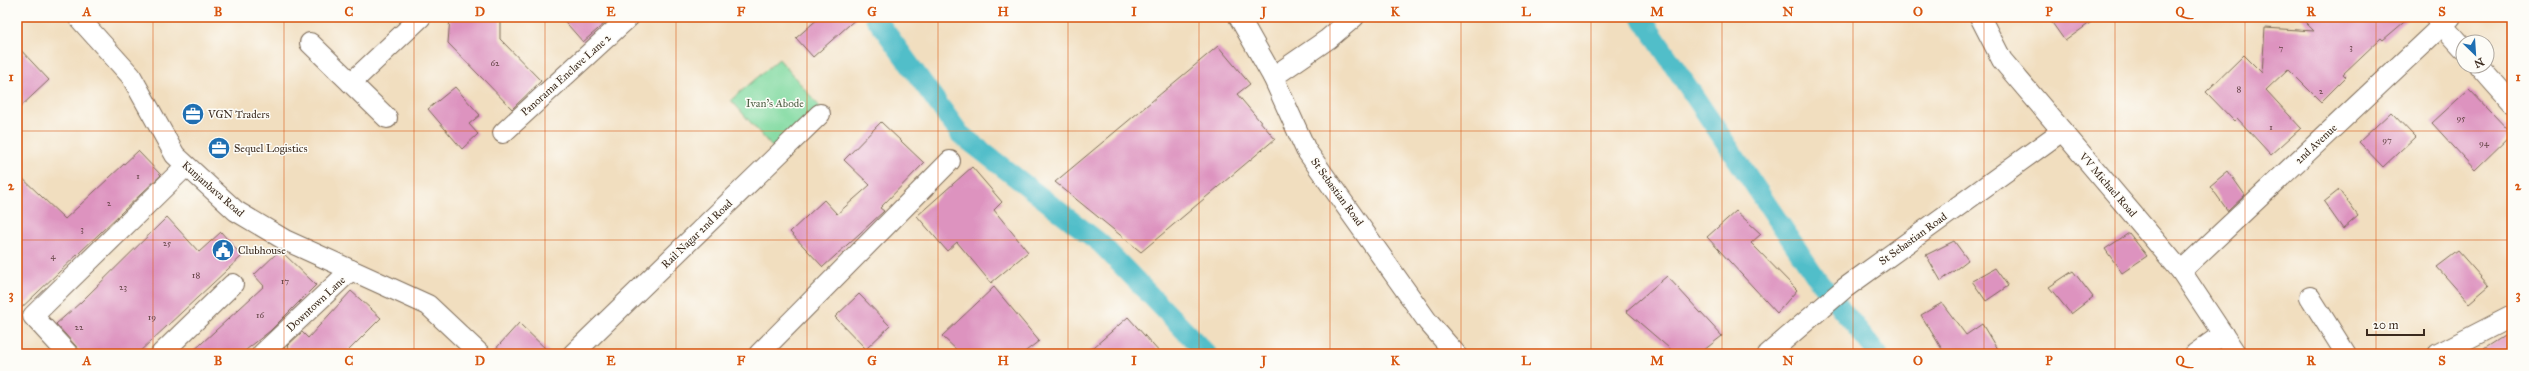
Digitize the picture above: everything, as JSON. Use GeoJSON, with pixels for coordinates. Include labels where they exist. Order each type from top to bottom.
{"type":"FeatureCollection","features":[{"type":"Feature","properties":{"kind":"street","name":"Kunjanbava Road"},"geometry":{"type":"LineString","coordinates":[[78,17],[131,76],[175,156],[236,211],[285,240],[428,305],[480,354]]}},
{"type":"Feature","properties":{"kind":"street"},"geometry":{"type":"LineString","coordinates":[[351,83],[421,17]]}},
{"type":"Feature","properties":{"kind":"street","name":"Panorama Enclave Lane 2"},"geometry":{"type":"LineString","coordinates":[[503,133],[629,17]]}},
{"type":"Feature","properties":{"kind":"street","name":"St Sebastian Road"},"geometry":{"type":"LineString","coordinates":[[1240,17],[1273,77],[1306,150],[1428,322],[1456,354]]}},
{"type":"Feature","properties":{"kind":"street"},"geometry":{"type":"LineString","coordinates":[[1273,77],[1328,39],[1354,17]]}},
{"type":"Feature","properties":{"kind":"street","name":"VV Michael Road"},"geometry":{"type":"LineString","coordinates":[[1980,17],[2002,60],[2181,270],[2236,354]]}},
{"type":"Feature","properties":{"kind":"street"},"geometry":{"type":"LineString","coordinates":[[2443,20],[2455,37]]}},
{"type":"Feature","properties":{"kind":"street","name":"2nd Avenue"},"geometry":{"type":"LineString","coordinates":[[2181,270],[2443,20]]}},
{"type":"Feature","properties":{"kind":"street"},"geometry":{"type":"LineString","coordinates":[[310,43],[387,118]]}},
{"type":"Feature","properties":{"kind":"street"},"geometry":{"type":"LineString","coordinates":[[2486,74],[2512,103]]}},
{"type":"Feature","properties":{"kind":"street","name":"Rail Nagar 2nd Road"},"geometry":{"type":"LineString","coordinates":[[574,354],[820,114]]}},
{"type":"Feature","properties":{"kind":"street","name":"St Sebastian Road"},"geometry":{"type":"LineString","coordinates":[[1768,354],[1836,296],[2062,131]]}},
{"type":"Feature","properties":{"kind":"street"},"geometry":{"type":"LineString","coordinates":[[759,354],[950,161]]}},
{"type":"Feature","properties":{"kind":"street"},"geometry":{"type":"LineString","coordinates":[[68,354],[33,316],[186,166]]}},
{"type":"Feature","properties":{"kind":"street","name":"Downtown Lane"},"geometry":{"type":"LineString","coordinates":[[262,354],[351,270]]}},
{"type":"Feature","properties":{"kind":"street"},"geometry":{"type":"LineString","coordinates":[[161,354],[233,284]]}},
{"type":"Feature","properties":{"kind":"street"},"geometry":{"type":"LineString","coordinates":[[2310,297],[2346,354]]}},
{"type":"Feature","properties":{"kind":"street"},"geometry":{"type":"LineString","coordinates":[[2438,354],[2512,316]]}},
{"type":"Feature","properties":{"kind":"street"},"geometry":{"type":"LineString","coordinates":[[2195,354],[2223,334]]}},
{"type":"Feature","properties":{"kind":"green space","name":"Ivan's Abode"},"geometry":{"type":"Polygon","coordinates":[[[779,59],[820,107],[772,147],[731,100],[779,59]]]}},
{"type":"Feature","properties":{"kind":"building"},"geometry":{"type":"Polygon","coordinates":[[[450,17],[500,17],[500,39],[541,81],[512,109],[448,43],[450,17]]]}},
{"type":"Feature","properties":{"kind":"building"},"geometry":{"type":"Polygon","coordinates":[[[561,17],[612,17],[583,42],[561,17]]]}},
{"type":"Feature","properties":{"kind":"building"},"geometry":{"type":"Polygon","coordinates":[[[820,17],[858,17],[813,57],[796,38],[820,17]]]}},
{"type":"Feature","properties":{"kind":"building"},"geometry":{"type":"Polygon","coordinates":[[[2048,17],[2098,17],[2065,41],[2048,17]]]}},
{"type":"Feature","properties":{"kind":"building"},"geometry":{"type":"Polygon","coordinates":[[[2300,17],[2410,17],[2383,40],[2381,38],[2343,74],[2346,77],[2321,102],[2288,69],[2266,90],[2301,128],[2271,155],[2237,118],[2234,121],[2206,92],[2244,55],[2262,73],[2265,28],[2314,31],[2300,17]]]}},
{"type":"Feature","properties":{"kind":"building"},"geometry":{"type":"Polygon","coordinates":[[[17,46],[49,80],[17,110],[17,46]]]}},
{"type":"Feature","properties":{"kind":"building"},"geometry":{"type":"Polygon","coordinates":[[[1218,46],[1250,84],[1237,94],[1275,139],[1141,252],[1055,182],[1218,46]]]}},
{"type":"Feature","properties":{"kind":"building"},"geometry":{"type":"Polygon","coordinates":[[[455,87],[480,115],[469,124],[478,134],[462,149],[428,109],[455,87]]]}},
{"type":"Feature","properties":{"kind":"building"},"geometry":{"type":"Polygon","coordinates":[[[2469,89],[2512,134],[2475,170],[2432,123],[2469,89]]]}},
{"type":"Feature","properties":{"kind":"building"},"geometry":{"type":"Polygon","coordinates":[[[2391,112],[2415,137],[2383,167],[2359,142],[2391,112]]]}},
{"type":"Feature","properties":{"kind":"building"},"geometry":{"type":"Polygon","coordinates":[[[881,122],[924,163],[880,208],[884,211],[823,267],[790,232],[824,200],[837,214],[870,185],[844,160],[881,122]]]}},
{"type":"Feature","properties":{"kind":"building"},"geometry":{"type":"Polygon","coordinates":[[[138,151],[161,175],[17,312],[17,173],[65,219],[138,151]]]}},
{"type":"Feature","properties":{"kind":"building"},"geometry":{"type":"Polygon","coordinates":[[[972,167],[1002,202],[994,210],[1028,252],[991,283],[957,242],[947,251],[917,216],[972,167]]]}},
{"type":"Feature","properties":{"kind":"building"},"geometry":{"type":"Polygon","coordinates":[[[2228,171],[2245,195],[2228,211],[2210,186],[2228,171]]]}},
{"type":"Feature","properties":{"kind":"building"},"geometry":{"type":"Polygon","coordinates":[[[2339,190],[2358,216],[2343,229],[2324,202],[2339,190]]]}},
{"type":"Feature","properties":{"kind":"building"},"geometry":{"type":"Polygon","coordinates":[[[1736,211],[1761,234],[1751,243],[1797,290],[1777,313],[1707,237],[1736,211]]]}},
{"type":"Feature","properties":{"kind":"building"},"geometry":{"type":"Polygon","coordinates":[[[167,217],[199,252],[221,232],[242,256],[137,354],[83,354],[56,324],[81,302],[167,217]]]}},
{"type":"Feature","properties":{"kind":"building"},"geometry":{"type":"Polygon","coordinates":[[[2129,233],[2147,256],[2122,273],[2105,249],[2129,233]]]}},
{"type":"Feature","properties":{"kind":"building"},"geometry":{"type":"Polygon","coordinates":[[[1954,241],[1968,260],[1941,281],[1926,255],[1954,241]]]}},
{"type":"Feature","properties":{"kind":"building"},"geometry":{"type":"Polygon","coordinates":[[[280,250],[316,285],[270,331],[241,354],[190,354],[264,286],[254,275],[280,250]]]}},
{"type":"Feature","properties":{"kind":"building"},"geometry":{"type":"Polygon","coordinates":[[[2458,251],[2489,286],[2469,303],[2437,267],[2458,251]]]}},
{"type":"Feature","properties":{"kind":"building"},"geometry":{"type":"Polygon","coordinates":[[[1995,268],[2008,286],[1986,301],[1972,281],[1995,268]]]}},
{"type":"Feature","properties":{"kind":"building"},"geometry":{"type":"Polygon","coordinates":[[[2073,271],[2093,297],[2071,314],[2049,287],[2073,271]]]}},
{"type":"Feature","properties":{"kind":"building"},"geometry":{"type":"Polygon","coordinates":[[[1667,276],[1722,336],[1699,354],[1676,354],[1626,311],[1667,276]]]}},
{"type":"Feature","properties":{"kind":"building"},"geometry":{"type":"Polygon","coordinates":[[[994,287],[1039,341],[1022,354],[961,354],[942,336],[994,287]]]}},
{"type":"Feature","properties":{"kind":"building"},"geometry":{"type":"Polygon","coordinates":[[[351,291],[381,318],[345,354],[294,354],[287,346],[302,332],[308,338],[351,291]]]}},
{"type":"Feature","properties":{"kind":"building"},"geometry":{"type":"Polygon","coordinates":[[[859,294],[890,326],[866,349],[835,317],[859,294]]]}},
{"type":"Feature","properties":{"kind":"building"},"geometry":{"type":"Polygon","coordinates":[[[1942,303],[1966,335],[1982,324],[2000,354],[1945,354],[1921,315],[1942,303]]]}},
{"type":"Feature","properties":{"kind":"building"},"geometry":{"type":"Polygon","coordinates":[[[1128,317],[1161,354],[1086,354],[1128,317]]]}},
{"type":"Feature","properties":{"kind":"building"},"geometry":{"type":"Polygon","coordinates":[[[519,323],[551,354],[491,354],[519,323]]]}},
{"type":"Feature","properties":{"kind":"building"},"geometry":{"type":"Polygon","coordinates":[[[2512,331],[2512,354],[2476,354],[2512,331]]]}},
{"type":"Feature","properties":{"kind":"waterway"},"geometry":{"type":"LineString","coordinates":[[875,17],[960,134],[1100,243],[1207,354]]}},
{"type":"Feature","properties":{"kind":"waterway"},"geometry":{"type":"LineString","coordinates":[[1641,17],[1818,280],[1878,354]]}},
{"type":"Feature","properties":{"kind":"place","name":"VGN Traders"},"geometry":{"type":"Point","coordinates":[193,114]}},
{"type":"Feature","properties":{"kind":"place","name":"Sequel Logistics"},"geometry":{"type":"Point","coordinates":[219,148]}},
{"type":"Feature","properties":{"kind":"place","name":"Clubhouse"},"geometry":{"type":"Point","coordinates":[223,250]}}]}
